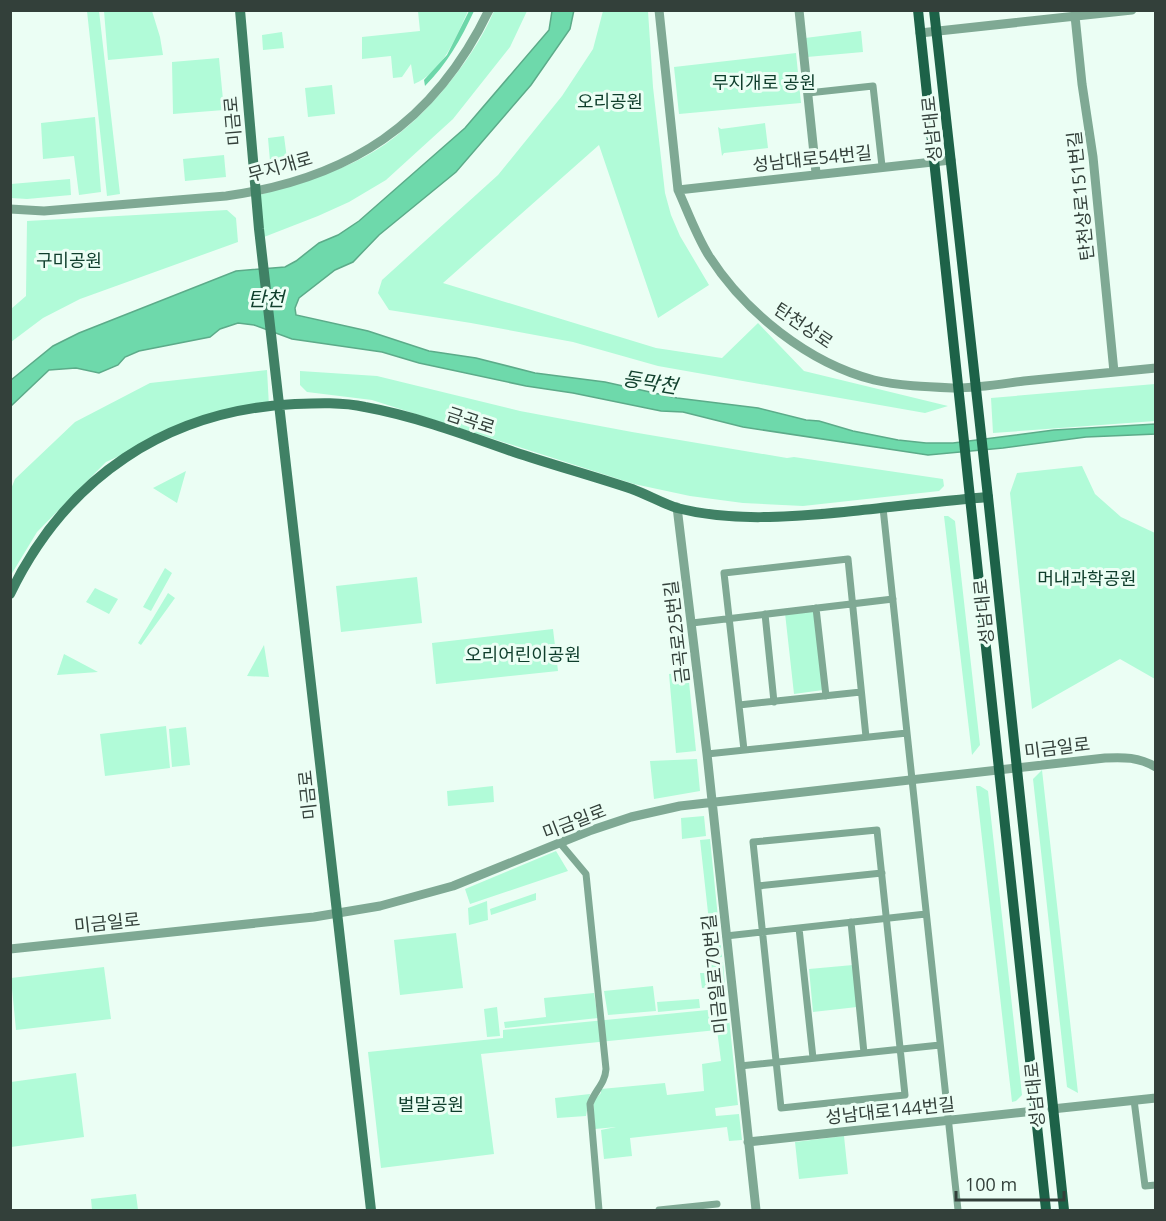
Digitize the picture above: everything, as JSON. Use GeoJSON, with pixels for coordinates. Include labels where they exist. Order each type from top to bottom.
{"type":"FeatureCollection","features":[{"type":"Feature","properties":{"kind":"main road","name":"미금로"},"geometry":{"type":"LineString","coordinates":[[240,10],[259,229],[371,1210]]}},
{"type":"Feature","properties":{"kind":"main road","name":"성남대로"},"geometry":{"type":"LineString","coordinates":[[918,10],[1046,1210]]}},
{"type":"Feature","properties":{"kind":"main road","name":"성남대로"},"geometry":{"type":"LineString","coordinates":[[934,10],[1064,1210]]}},
{"type":"Feature","properties":{"kind":"main road","name":"금곡로"},"geometry":{"type":"LineString","coordinates":[[10,594],[31,555],[52,524],[96,479],[123,459],[165,435],[191,425],[248,409],[280,405],[323,403],[364,406],[456,432],[634,490],[677,507],[717,514],[789,517],[988,497]]}},
{"type":"Feature","properties":{"kind":"street","name":"무지개로"},"geometry":{"type":"LineString","coordinates":[[10,209],[44,211],[255,192],[341,164],[385,140],[417,112],[452,74],[489,10]]}},
{"type":"Feature","properties":{"kind":"street","name":"탄천상로"},"geometry":{"type":"LineString","coordinates":[[659,10],[678,190],[701,240],[728,282],[762,316],[796,343],[825,360],[871,379],[958,388],[1155,368]]}},
{"type":"Feature","properties":{"kind":"street"},"geometry":{"type":"LineString","coordinates":[[799,10],[816,173]]}},
{"type":"Feature","properties":{"kind":"street"},"geometry":{"type":"LineString","coordinates":[[920,33],[1132,10]]}},
{"type":"Feature","properties":{"kind":"street","name":"탄천상로151번길"},"geometry":{"type":"LineString","coordinates":[[1075,16],[1093,157],[1114,372]]}},
{"type":"Feature","properties":{"kind":"street"},"geometry":{"type":"LineString","coordinates":[[808,93],[873,86],[882,166]]}},
{"type":"Feature","properties":{"kind":"street","name":"성남대로54번길"},"geometry":{"type":"LineString","coordinates":[[678,190],[816,173],[951,160]]}},
{"type":"Feature","properties":{"kind":"street","name":"금곡로25번길"},"geometry":{"type":"LineString","coordinates":[[677,507],[711,802]]}},
{"type":"Feature","properties":{"kind":"street"},"geometry":{"type":"LineString","coordinates":[[883,508],[958,1210]]}},
{"type":"Feature","properties":{"kind":"street"},"geometry":{"type":"LineString","coordinates":[[744,750],[724,573],[848,559],[866,737]]}},
{"type":"Feature","properties":{"kind":"street"},"geometry":{"type":"LineString","coordinates":[[692,623],[893,599]]}},
{"type":"Feature","properties":{"kind":"street"},"geometry":{"type":"LineString","coordinates":[[816,608],[826,696]]}},
{"type":"Feature","properties":{"kind":"street"},"geometry":{"type":"LineString","coordinates":[[765,614],[774,702]]}},
{"type":"Feature","properties":{"kind":"street"},"geometry":{"type":"LineString","coordinates":[[739,705],[861,692]]}},
{"type":"Feature","properties":{"kind":"street"},"geometry":{"type":"LineString","coordinates":[[707,754],[907,733]]}},
{"type":"Feature","properties":{"kind":"street","name":"미금일로"},"geometry":{"type":"LineString","coordinates":[[10,949],[336,914],[389,904],[453,886],[589,831],[647,812],[711,802],[1125,757],[1138,759],[1155,767]]}},
{"type":"Feature","properties":{"kind":"street","name":"미금일로70번길"},"geometry":{"type":"LineString","coordinates":[[711,802],[756,1210]]}},
{"type":"Feature","properties":{"kind":"street"},"geometry":{"type":"LineString","coordinates":[[877,830],[882,873],[905,1095],[782,1108],[753,842],[877,830]]}},
{"type":"Feature","properties":{"kind":"street"},"geometry":{"type":"LineString","coordinates":[[560,843],[586,874],[606,1068],[604,1083],[590,1104],[599,1210]]}},
{"type":"Feature","properties":{"kind":"street"},"geometry":{"type":"LineString","coordinates":[[758,886],[882,873]]}},
{"type":"Feature","properties":{"kind":"street"},"geometry":{"type":"LineString","coordinates":[[726,936],[926,914]]}},
{"type":"Feature","properties":{"kind":"street"},"geometry":{"type":"LineString","coordinates":[[851,922],[864,1053]]}},
{"type":"Feature","properties":{"kind":"street"},"geometry":{"type":"LineString","coordinates":[[799,928],[813,1058]]}},
{"type":"Feature","properties":{"kind":"street"},"geometry":{"type":"LineString","coordinates":[[740,1065],[940,1045]]}},
{"type":"Feature","properties":{"kind":"street"},"geometry":{"type":"LineString","coordinates":[[1053,1109],[1155,1098]]}},
{"type":"Feature","properties":{"kind":"street"},"geometry":{"type":"LineString","coordinates":[[1134,1100],[1145,1186],[1155,1185]]}},
{"type":"Feature","properties":{"kind":"street","name":"성남대로144번길"},"geometry":{"type":"LineString","coordinates":[[748,1142],[1035,1111]]}},
{"type":"Feature","properties":{"kind":"street"},"geometry":{"type":"LineString","coordinates":[[659,1210],[717,1204]]}},
{"type":"Feature","properties":{"kind":"green space"},"geometry":{"type":"Polygon","coordinates":[[[87,11],[99,11],[120,194],[107,196],[87,11]]]}},
{"type":"Feature","properties":{"kind":"green space"},"geometry":{"type":"Polygon","coordinates":[[[104,11],[152,11],[163,55],[108,60],[104,11]]]}},
{"type":"Feature","properties":{"kind":"green space"},"geometry":{"type":"Polygon","coordinates":[[[418,11],[468,11],[447,53],[433,71],[414,84],[411,64],[402,77],[393,78],[391,56],[362,59],[362,37],[420,31],[418,11]]]}},
{"type":"Feature","properties":{"kind":"green space"},"geometry":{"type":"Polygon","coordinates":[[[494,11],[527,11],[510,47],[453,119],[386,180],[349,202],[264,237],[259,195],[340,168],[385,144],[423,112],[441,93],[472,52],[494,11]]]}},
{"type":"Feature","properties":{"kind":"green space","name":"오리공원"},"geometry":{"type":"Polygon","coordinates":[[[603,11],[648,11],[653,87],[665,193],[680,236],[709,285],[658,318],[599,145],[443,283],[656,348],[722,358],[758,323],[804,371],[948,406],[925,413],[658,366],[573,342],[389,310],[378,293],[382,280],[498,175],[562,96],[593,49],[603,11]]]}},
{"type":"Feature","properties":{"kind":"green space"},"geometry":{"type":"Polygon","coordinates":[[[861,31],[863,52],[807,57],[805,38],[861,31]]]}},
{"type":"Feature","properties":{"kind":"green space"},"geometry":{"type":"Polygon","coordinates":[[[282,32],[284,48],[263,50],[262,35],[282,32]]]}},
{"type":"Feature","properties":{"kind":"green space","name":"무지개로 공원"},"geometry":{"type":"Polygon","coordinates":[[[796,53],[801,103],[679,114],[674,67],[796,53]]]}},
{"type":"Feature","properties":{"kind":"green space"},"geometry":{"type":"Polygon","coordinates":[[[219,58],[224,110],[173,114],[172,62],[219,58]]]}},
{"type":"Feature","properties":{"kind":"green space"},"geometry":{"type":"Polygon","coordinates":[[[332,85],[335,114],[308,117],[305,88],[332,85]]]}},
{"type":"Feature","properties":{"kind":"green space"},"geometry":{"type":"Polygon","coordinates":[[[95,117],[101,192],[79,195],[74,156],[43,159],[41,123],[95,117]]]}},
{"type":"Feature","properties":{"kind":"green space"},"geometry":{"type":"Polygon","coordinates":[[[765,123],[768,148],[724,153],[722,156],[718,127],[721,129],[765,123]]]}},
{"type":"Feature","properties":{"kind":"green space"},"geometry":{"type":"Polygon","coordinates":[[[284,136],[287,159],[270,161],[268,138],[284,136]]]}},
{"type":"Feature","properties":{"kind":"green space"},"geometry":{"type":"Polygon","coordinates":[[[224,155],[226,177],[185,181],[183,159],[224,155]]]}},
{"type":"Feature","properties":{"kind":"green space"},"geometry":{"type":"Polygon","coordinates":[[[70,179],[71,195],[11,198],[11,184],[70,179]]]}},
{"type":"Feature","properties":{"kind":"green space","name":"구미공원"},"geometry":{"type":"Polygon","coordinates":[[[227,210],[236,218],[238,242],[80,299],[43,318],[11,342],[11,309],[26,296],[27,221],[227,210]]]}},
{"type":"Feature","properties":{"kind":"green space"},"geometry":{"type":"Polygon","coordinates":[[[267,370],[269,406],[175,431],[106,462],[37,532],[11,575],[11,489],[15,479],[75,422],[150,383],[267,370]]]}},
{"type":"Feature","properties":{"kind":"green space"},"geometry":{"type":"Polygon","coordinates":[[[300,371],[377,376],[520,411],[787,458],[794,457],[943,479],[944,486],[939,491],[803,506],[743,503],[690,496],[634,484],[372,400],[307,392],[300,385],[300,371]]]}},
{"type":"Feature","properties":{"kind":"green space"},"geometry":{"type":"Polygon","coordinates":[[[1155,384],[1155,421],[993,433],[991,398],[1155,384]]]}},
{"type":"Feature","properties":{"kind":"green space","name":"머내과학공원"},"geometry":{"type":"Polygon","coordinates":[[[1082,466],[1095,494],[1121,517],[1155,533],[1155,679],[1120,659],[1032,709],[1010,493],[1017,473],[1082,466]]]}},
{"type":"Feature","properties":{"kind":"green space"},"geometry":{"type":"Polygon","coordinates":[[[186,471],[177,503],[153,488],[186,471]]]}},
{"type":"Feature","properties":{"kind":"green space"},"geometry":{"type":"Polygon","coordinates":[[[944,516],[955,521],[980,745],[972,755],[944,516]]]}},
{"type":"Feature","properties":{"kind":"green space"},"geometry":{"type":"Polygon","coordinates":[[[165,568],[172,573],[151,611],[143,607],[165,568]]]}},
{"type":"Feature","properties":{"kind":"green space"},"geometry":{"type":"Polygon","coordinates":[[[417,577],[422,623],[341,632],[336,586],[417,577]]]}},
{"type":"Feature","properties":{"kind":"green space"},"geometry":{"type":"Polygon","coordinates":[[[95,588],[118,599],[109,614],[86,602],[95,588]]]}},
{"type":"Feature","properties":{"kind":"green space"},"geometry":{"type":"Polygon","coordinates":[[[168,593],[175,598],[141,645],[138,643],[168,593]]]}},
{"type":"Feature","properties":{"kind":"green space"},"geometry":{"type":"Polygon","coordinates":[[[814,610],[823,690],[794,694],[785,613],[814,610]]]}},
{"type":"Feature","properties":{"kind":"green space","name":"오리어린이공원"},"geometry":{"type":"Polygon","coordinates":[[[553,629],[558,671],[436,684],[432,643],[553,629]]]}},
{"type":"Feature","properties":{"kind":"green space"},"geometry":{"type":"Polygon","coordinates":[[[264,645],[269,677],[247,676],[264,645]]]}},
{"type":"Feature","properties":{"kind":"green space"},"geometry":{"type":"Polygon","coordinates":[[[64,654],[98,672],[57,675],[64,654]]]}},
{"type":"Feature","properties":{"kind":"green space"},"geometry":{"type":"Polygon","coordinates":[[[688,672],[696,751],[676,753],[669,674],[688,672]]]}},
{"type":"Feature","properties":{"kind":"green space"},"geometry":{"type":"Polygon","coordinates":[[[166,726],[170,768],[105,776],[100,734],[166,726]]]}},
{"type":"Feature","properties":{"kind":"green space"},"geometry":{"type":"Polygon","coordinates":[[[186,727],[190,765],[172,767],[169,729],[186,727]]]}},
{"type":"Feature","properties":{"kind":"green space"},"geometry":{"type":"Polygon","coordinates":[[[697,759],[700,791],[654,799],[650,761],[697,759]]]}},
{"type":"Feature","properties":{"kind":"green space"},"geometry":{"type":"Polygon","coordinates":[[[1042,770],[1078,1093],[1067,1087],[1033,779],[1042,770]]]}},
{"type":"Feature","properties":{"kind":"green space"},"geometry":{"type":"Polygon","coordinates":[[[493,786],[494,802],[448,806],[447,791],[493,786]]]}},
{"type":"Feature","properties":{"kind":"green space"},"geometry":{"type":"Polygon","coordinates":[[[976,786],[988,791],[1022,1095],[1012,1102],[976,786]]]}},
{"type":"Feature","properties":{"kind":"green space"},"geometry":{"type":"Polygon","coordinates":[[[704,816],[706,836],[682,839],[681,818],[704,816]]]}},
{"type":"Feature","properties":{"kind":"green space"},"geometry":{"type":"Polygon","coordinates":[[[710,839],[722,957],[713,958],[700,840],[710,839]]]}},
{"type":"Feature","properties":{"kind":"green space"},"geometry":{"type":"Polygon","coordinates":[[[556,851],[568,871],[470,904],[465,889],[556,851]]]}},
{"type":"Feature","properties":{"kind":"green space"},"geometry":{"type":"Polygon","coordinates":[[[536,893],[536,900],[491,915],[490,909],[536,893]]]}},
{"type":"Feature","properties":{"kind":"green space"},"geometry":{"type":"Polygon","coordinates":[[[487,901],[488,920],[469,925],[468,908],[487,901]]]}},
{"type":"Feature","properties":{"kind":"green space"},"geometry":{"type":"Polygon","coordinates":[[[456,933],[463,988],[400,995],[394,940],[456,933]]]}},
{"type":"Feature","properties":{"kind":"green space"},"geometry":{"type":"Polygon","coordinates":[[[723,962],[725,986],[702,988],[700,973],[709,973],[707,964],[723,962]]]}},
{"type":"Feature","properties":{"kind":"green space"},"geometry":{"type":"Polygon","coordinates":[[[853,965],[857,1007],[813,1012],[809,969],[853,965]]]}},
{"type":"Feature","properties":{"kind":"green space"},"geometry":{"type":"Polygon","coordinates":[[[104,967],[111,1019],[16,1030],[11,978],[104,967]]]}},
{"type":"Feature","properties":{"kind":"green space"},"geometry":{"type":"Polygon","coordinates":[[[653,986],[656,1011],[608,1015],[604,991],[653,986]]]}},
{"type":"Feature","properties":{"kind":"green space"},"geometry":{"type":"Polygon","coordinates":[[[594,993],[598,1018],[505,1028],[504,1022],[546,1017],[544,998],[594,993]]]}},
{"type":"Feature","properties":{"kind":"green space"},"geometry":{"type":"Polygon","coordinates":[[[699,999],[700,1008],[658,1012],[657,1002],[699,999]]]}},
{"type":"Feature","properties":{"kind":"green space"},"geometry":{"type":"Polygon","coordinates":[[[497,1007],[500,1036],[487,1037],[484,1009],[497,1007]]]}},
{"type":"Feature","properties":{"kind":"green space","name":"벌말공원"},"geometry":{"type":"Polygon","coordinates":[[[728,1008],[738,1105],[715,1108],[716,1116],[739,1114],[742,1140],[729,1141],[727,1127],[630,1138],[632,1156],[604,1159],[601,1130],[616,1127],[595,1129],[593,1101],[601,1093],[601,1089],[665,1083],[667,1095],[704,1091],[702,1064],[721,1061],[717,1030],[481,1054],[494,1154],[381,1168],[368,1052],[503,1038],[503,1030],[728,1008]]]}},
{"type":"Feature","properties":{"kind":"green space"},"geometry":{"type":"Polygon","coordinates":[[[76,1073],[84,1137],[11,1147],[11,1082],[76,1073]]]}},
{"type":"Feature","properties":{"kind":"green space"},"geometry":{"type":"Polygon","coordinates":[[[590,1094],[586,1116],[557,1118],[555,1098],[590,1094]]]}},
{"type":"Feature","properties":{"kind":"green space"},"geometry":{"type":"Polygon","coordinates":[[[844,1136],[848,1174],[799,1179],[795,1142],[844,1136]]]}},
{"type":"Feature","properties":{"kind":"green space"},"geometry":{"type":"Polygon","coordinates":[[[136,1194],[138,1210],[92,1210],[91,1199],[136,1194]]]}},
{"type":"Feature","properties":{"kind":"shaded area"},"geometry":{"type":"Polygon","coordinates":[[[469,11],[474,11],[459,41],[447,60],[425,86],[424,80],[447,55],[469,11]]]}},
{"type":"Feature","properties":{"kind":"water","name":"탄천"},"geometry":{"type":"Polygon","coordinates":[[[574,10],[570,29],[531,85],[456,172],[379,235],[353,262],[335,270],[299,298],[295,308],[296,315],[368,331],[429,351],[476,358],[535,373],[605,382],[677,398],[758,408],[898,440],[953,443],[1054,430],[1155,424],[1156,434],[1086,437],[928,455],[743,427],[683,412],[661,411],[526,386],[419,363],[382,352],[292,339],[254,325],[238,323],[220,329],[210,337],[139,351],[125,357],[118,365],[99,373],[76,368],[49,370],[11,406],[11,380],[53,346],[79,333],[236,271],[285,267],[319,243],[338,235],[359,221],[465,128],[549,30],[552,11],[574,10]]]}},
{"type":"Feature","properties":{"kind":"water label","name":"동막천"},"geometry":{"type":"Point","coordinates":[650,382]}}]}
